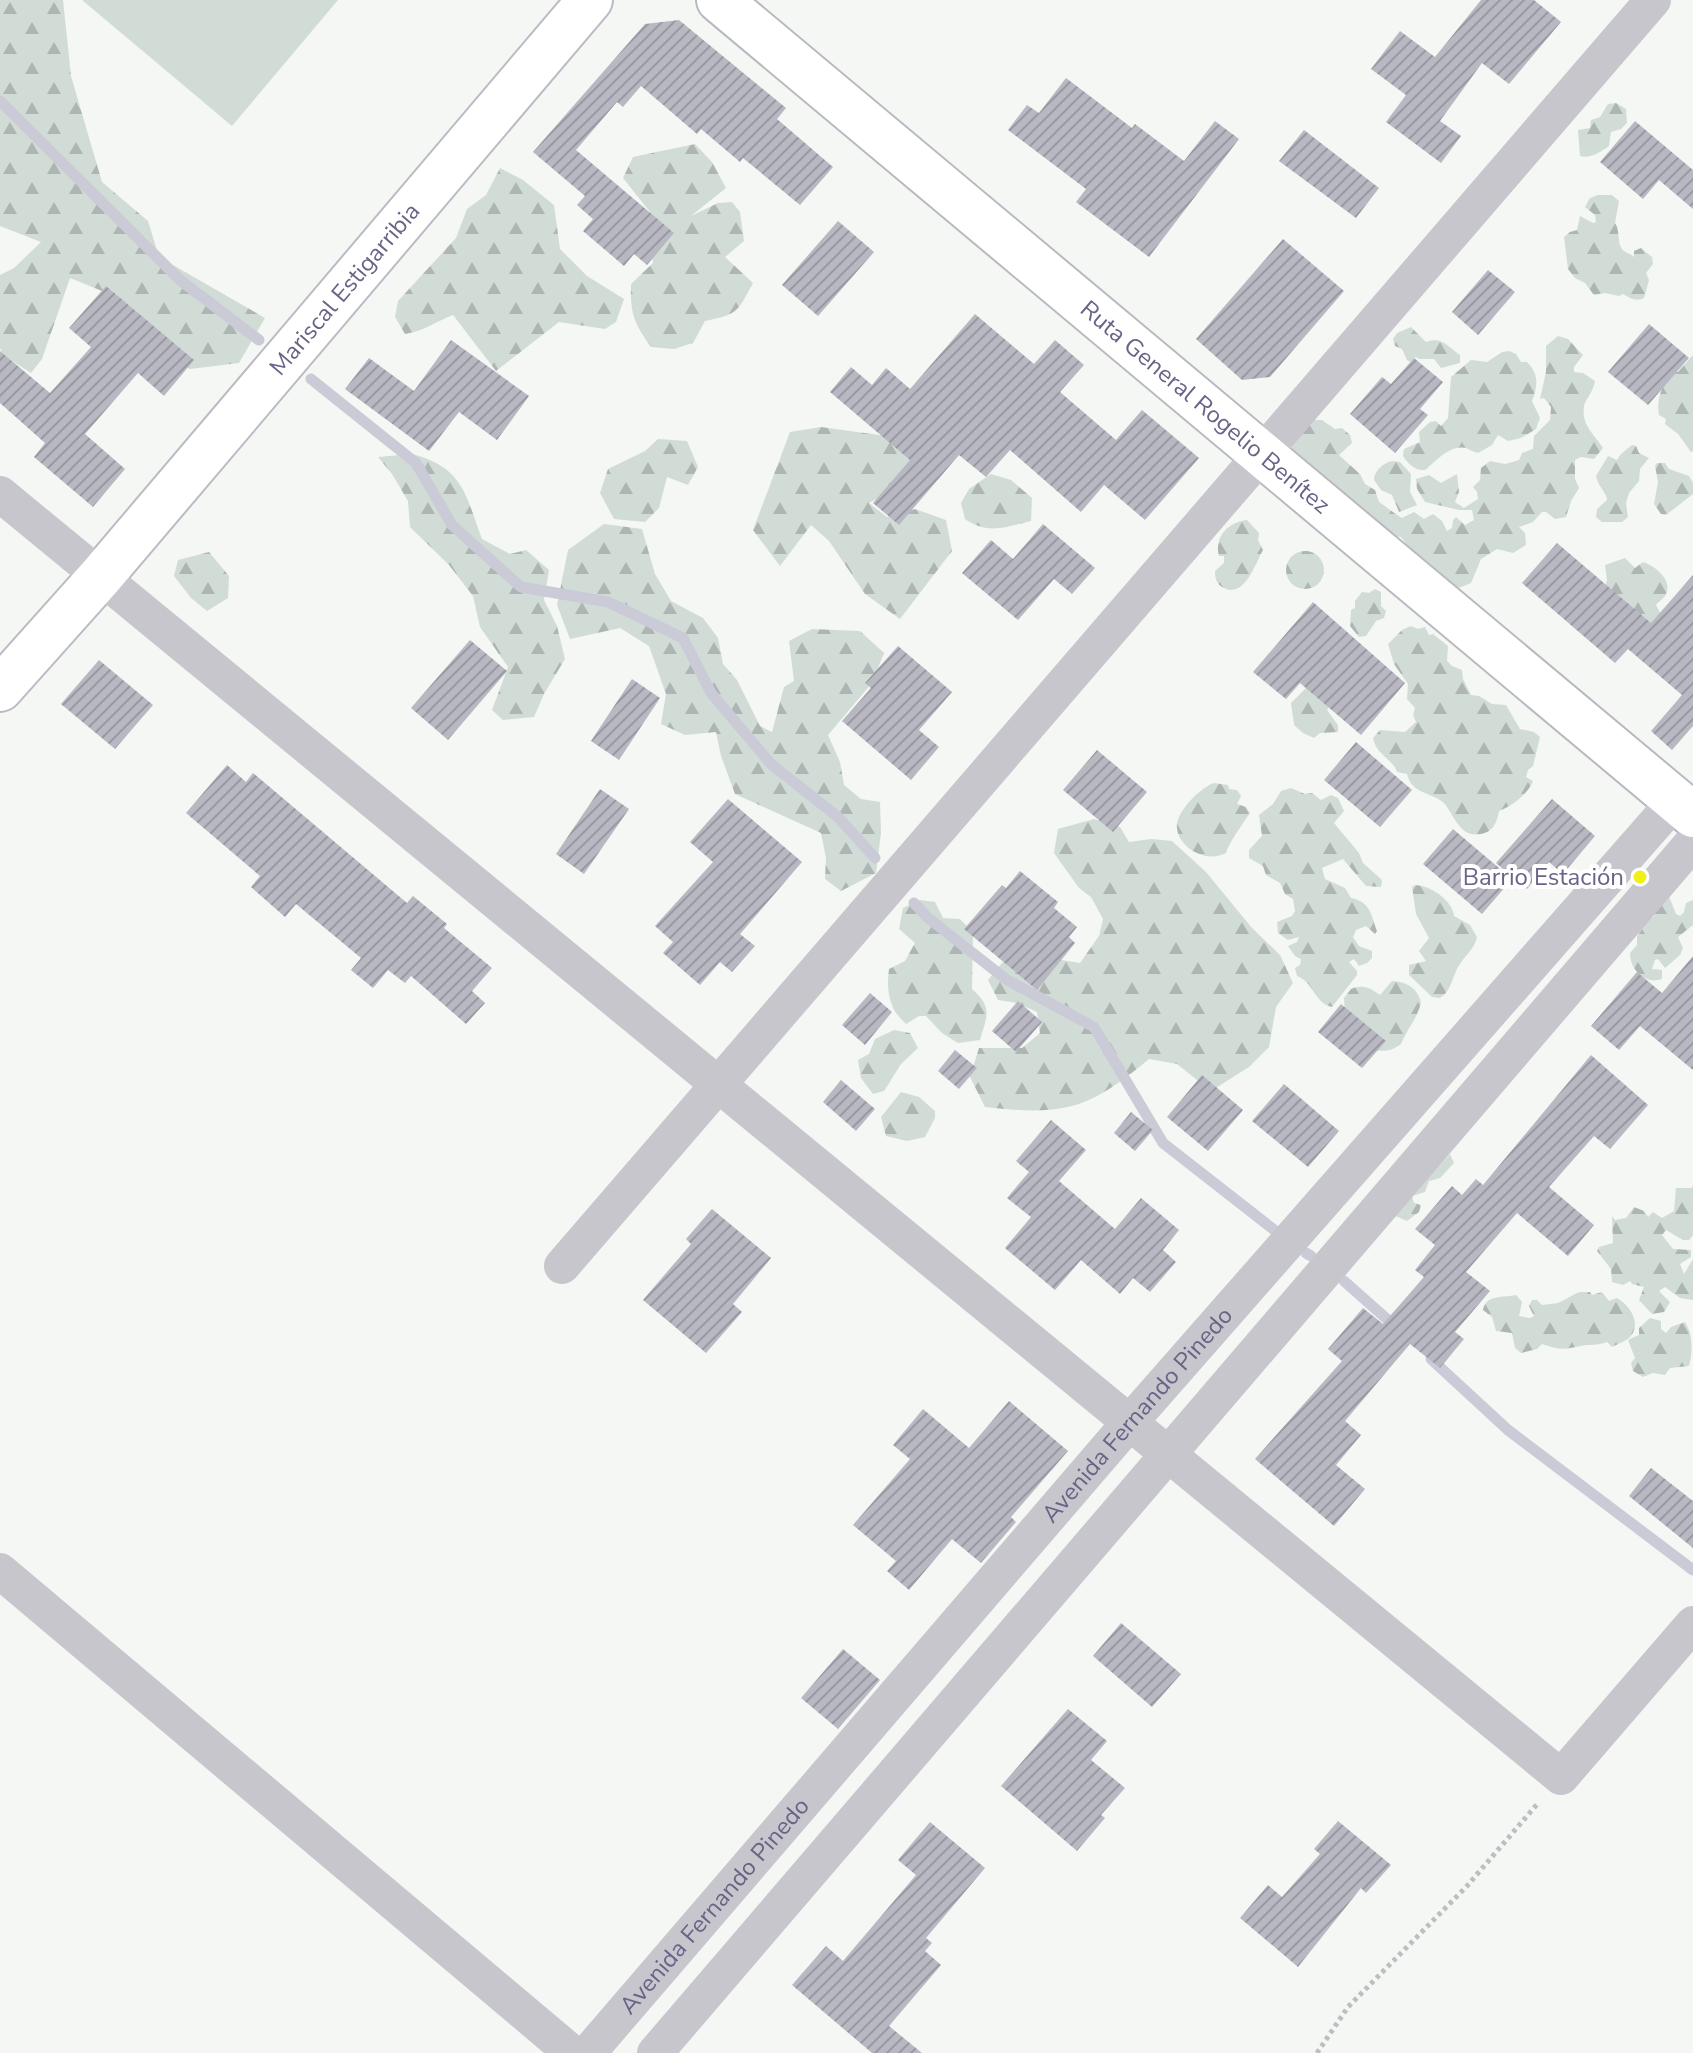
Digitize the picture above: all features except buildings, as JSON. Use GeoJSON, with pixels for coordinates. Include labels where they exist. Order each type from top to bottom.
{"type":"FeatureCollection","features":[{"type":"Feature","properties":{"kind":"main road","name":"Mariscal Estigarribia"},"geometry":{"type":"LineString","coordinates":[[0,689],[101,576],[590,0]]}},
{"type":"Feature","properties":{"kind":"main road","name":"Ruta General Rogelio Benítez"},"geometry":{"type":"LineString","coordinates":[[719,0],[1261,455],[1687,799]]}},
{"type":"Feature","properties":{"kind":"street"},"geometry":{"type":"LineString","coordinates":[[562,1266],[1653,0]]}},
{"type":"Feature","properties":{"kind":"street"},"geometry":{"type":"LineString","coordinates":[[0,494],[1561,1777],[1693,1624]]}},
{"type":"Feature","properties":{"kind":"street","name":"Avenida Fernando Pinedo"},"geometry":{"type":"LineString","coordinates":[[588,2053],[1130,1422],[1687,799]]}},
{"type":"Feature","properties":{"kind":"street","name":"Avenida Fernando Pinedo"},"geometry":{"type":"LineString","coordinates":[[655,2053],[1693,842]]}},
{"type":"Feature","properties":{"kind":"street"},"geometry":{"type":"LineString","coordinates":[[0,1571],[572,2053]]}},
{"type":"Feature","properties":{"kind":"path"},"geometry":{"type":"LineString","coordinates":[[1317,2053],[1348,2007],[1467,1886],[1561,1777]]}},
{"type":"Feature","properties":{"kind":"green space"},"geometry":{"type":"Polygon","coordinates":[[[0,0],[63,0],[71,76],[102,182],[148,221],[159,257],[265,318],[239,363],[190,369],[112,295],[70,278],[42,359],[31,373],[3,355],[0,348],[0,275],[14,268],[41,242],[0,226],[0,0]]]}},
{"type":"Feature","properties":{"kind":"green space"},"geometry":{"type":"Polygon","coordinates":[[[82,0],[338,0],[232,126],[82,0]]]}},
{"type":"Feature","properties":{"kind":"green space"},"geometry":{"type":"Polygon","coordinates":[[[1616,103],[1626,109],[1627,123],[1611,132],[1609,146],[1591,156],[1580,156],[1578,130],[1590,128],[1591,120],[1600,117],[1608,104],[1616,103]]]}},
{"type":"Feature","properties":{"kind":"green space"},"geometry":{"type":"Polygon","coordinates":[[[695,144],[712,162],[726,188],[691,216],[718,203],[732,202],[740,212],[744,241],[725,257],[753,283],[744,300],[731,314],[705,321],[693,343],[674,349],[651,347],[634,318],[631,294],[631,284],[653,263],[650,212],[623,178],[633,157],[695,144]]]}},
{"type":"Feature","properties":{"kind":"green space"},"geometry":{"type":"Polygon","coordinates":[[[500,168],[523,180],[554,205],[560,249],[587,276],[624,299],[616,322],[605,329],[559,322],[496,371],[453,315],[405,334],[395,317],[398,301],[456,238],[467,209],[486,195],[500,168]]]}},
{"type":"Feature","properties":{"kind":"green space"},"geometry":{"type":"Polygon","coordinates":[[[1612,195],[1619,201],[1615,223],[1624,251],[1634,257],[1634,251],[1641,248],[1652,257],[1653,264],[1646,273],[1649,280],[1644,298],[1636,300],[1623,294],[1594,295],[1568,269],[1564,237],[1577,230],[1580,216],[1596,222],[1595,215],[1585,207],[1590,198],[1612,195]]]}},
{"type":"Feature","properties":{"kind":"green space"},"geometry":{"type":"Polygon","coordinates":[[[1411,327],[1426,342],[1436,340],[1448,346],[1460,355],[1460,363],[1441,368],[1434,359],[1416,357],[1410,362],[1407,360],[1393,339],[1397,333],[1411,327]]]}},
{"type":"Feature","properties":{"kind":"green space"},"geometry":{"type":"Polygon","coordinates":[[[1558,336],[1568,339],[1583,355],[1574,372],[1583,373],[1595,381],[1584,413],[1587,425],[1603,448],[1594,459],[1581,457],[1575,460],[1575,479],[1579,488],[1566,517],[1555,519],[1542,512],[1533,522],[1519,527],[1525,533],[1526,545],[1513,553],[1497,549],[1481,559],[1471,583],[1456,589],[1409,552],[1401,537],[1389,535],[1315,468],[1291,451],[1292,444],[1314,420],[1322,420],[1335,429],[1342,428],[1350,435],[1352,443],[1339,455],[1360,474],[1365,484],[1375,490],[1379,502],[1402,518],[1414,512],[1424,519],[1433,514],[1442,521],[1447,531],[1452,528],[1456,517],[1465,525],[1474,520],[1472,510],[1425,502],[1417,489],[1416,479],[1429,475],[1441,483],[1457,474],[1459,492],[1455,502],[1464,508],[1478,499],[1473,487],[1480,480],[1481,468],[1490,461],[1505,464],[1519,460],[1522,453],[1533,449],[1534,436],[1550,420],[1551,407],[1544,398],[1540,399],[1546,372],[1546,346],[1558,336]]]}},
{"type":"Feature","properties":{"kind":"green space"},"geometry":{"type":"Polygon","coordinates":[[[1509,351],[1516,354],[1521,362],[1527,362],[1535,375],[1532,401],[1540,418],[1536,429],[1508,441],[1498,435],[1492,445],[1478,453],[1460,447],[1454,449],[1443,454],[1425,470],[1410,464],[1403,456],[1404,449],[1420,442],[1419,432],[1430,422],[1436,421],[1441,426],[1448,418],[1451,377],[1471,360],[1487,362],[1509,351]]]}},
{"type":"Feature","properties":{"kind":"green space"},"geometry":{"type":"Polygon","coordinates":[[[1693,355],[1691,452],[1678,434],[1665,424],[1666,419],[1659,415],[1658,403],[1670,373],[1678,372],[1693,355]]]}},
{"type":"Feature","properties":{"kind":"green space"},"geometry":{"type":"Polygon","coordinates":[[[821,427],[913,443],[914,470],[887,493],[869,503],[887,517],[915,509],[946,520],[952,551],[900,619],[865,594],[829,541],[811,525],[780,566],[753,530],[790,432],[821,427]]]}},
{"type":"Feature","properties":{"kind":"green space"},"geometry":{"type":"Polygon","coordinates":[[[658,439],[687,441],[698,467],[688,485],[667,477],[659,508],[645,522],[614,519],[600,493],[608,469],[645,451],[658,439]]]}},
{"type":"Feature","properties":{"kind":"green space"},"geometry":{"type":"Polygon","coordinates":[[[1632,445],[1649,458],[1640,469],[1639,481],[1629,493],[1626,503],[1628,517],[1622,522],[1602,522],[1596,517],[1597,509],[1607,500],[1596,476],[1608,456],[1617,460],[1632,445]]]}},
{"type":"Feature","properties":{"kind":"green space"},"geometry":{"type":"Polygon","coordinates":[[[412,454],[429,460],[453,475],[466,496],[482,539],[510,554],[526,550],[549,570],[544,600],[557,626],[565,659],[534,717],[503,720],[492,710],[508,667],[480,627],[473,596],[449,565],[410,527],[408,501],[378,457],[412,454]]]}},
{"type":"Feature","properties":{"kind":"green space"},"geometry":{"type":"Polygon","coordinates":[[[1393,461],[1400,462],[1411,474],[1410,492],[1417,505],[1399,512],[1392,495],[1381,490],[1374,480],[1380,468],[1393,461]]]}},
{"type":"Feature","properties":{"kind":"green space"},"geometry":{"type":"Polygon","coordinates":[[[1657,463],[1665,463],[1669,469],[1689,476],[1693,483],[1693,494],[1666,515],[1661,514],[1654,504],[1657,463]]]}},
{"type":"Feature","properties":{"kind":"green space"},"geometry":{"type":"Polygon","coordinates":[[[991,474],[1011,480],[1032,498],[1031,521],[989,528],[965,519],[961,503],[969,489],[991,474]]]}},
{"type":"Feature","properties":{"kind":"green space"},"geometry":{"type":"Polygon","coordinates":[[[1247,520],[1259,533],[1258,540],[1263,550],[1243,584],[1231,590],[1218,583],[1215,576],[1215,571],[1224,563],[1224,556],[1219,556],[1219,543],[1228,527],[1247,520]]]}},
{"type":"Feature","properties":{"kind":"green space"},"geometry":{"type":"Polygon","coordinates":[[[604,524],[642,529],[655,574],[671,601],[703,618],[718,638],[723,664],[737,680],[760,726],[772,732],[784,687],[794,681],[789,641],[812,629],[860,631],[884,653],[872,683],[828,735],[840,762],[844,785],[861,799],[880,802],[881,833],[876,873],[841,891],[825,879],[826,858],[821,833],[735,794],[716,732],[685,735],[661,724],[666,694],[649,646],[620,628],[570,639],[557,605],[568,550],[604,524]]]}},
{"type":"Feature","properties":{"kind":"green space"},"geometry":{"type":"Polygon","coordinates":[[[1305,551],[1318,557],[1324,570],[1318,583],[1305,589],[1292,583],[1286,570],[1292,557],[1305,551]]]}},
{"type":"Feature","properties":{"kind":"green space"},"geometry":{"type":"Polygon","coordinates":[[[209,552],[229,576],[228,598],[207,611],[191,598],[174,576],[178,560],[209,552]]]}},
{"type":"Feature","properties":{"kind":"green space"},"geometry":{"type":"Polygon","coordinates":[[[1625,558],[1635,568],[1643,562],[1653,567],[1662,574],[1667,584],[1665,596],[1656,605],[1663,618],[1650,630],[1605,587],[1605,565],[1625,558]]]}},
{"type":"Feature","properties":{"kind":"green space"},"geometry":{"type":"Polygon","coordinates":[[[1375,589],[1381,592],[1381,606],[1386,611],[1384,618],[1376,621],[1366,636],[1359,637],[1350,626],[1351,610],[1362,592],[1369,593],[1375,589]]]}},
{"type":"Feature","properties":{"kind":"green space"},"geometry":{"type":"Polygon","coordinates":[[[1411,626],[1418,629],[1425,627],[1429,635],[1433,634],[1448,646],[1447,661],[1462,670],[1471,695],[1492,704],[1506,705],[1520,729],[1534,732],[1540,737],[1533,766],[1526,777],[1533,781],[1531,786],[1519,799],[1499,811],[1494,826],[1485,833],[1466,832],[1440,800],[1412,785],[1407,774],[1397,772],[1375,744],[1373,738],[1380,730],[1405,732],[1416,722],[1413,715],[1415,708],[1407,699],[1408,684],[1394,664],[1388,644],[1411,626]]]}},
{"type":"Feature","properties":{"kind":"green space"},"geometry":{"type":"Polygon","coordinates":[[[1309,685],[1330,705],[1327,710],[1338,725],[1338,732],[1320,733],[1314,738],[1294,725],[1291,703],[1309,685]]]}},
{"type":"Feature","properties":{"kind":"green space"},"geometry":{"type":"Polygon","coordinates":[[[1214,783],[1237,790],[1241,796],[1237,804],[1246,807],[1250,813],[1226,853],[1207,856],[1197,853],[1182,841],[1177,825],[1189,802],[1214,783]]]}},
{"type":"Feature","properties":{"kind":"green space"},"geometry":{"type":"Polygon","coordinates":[[[1291,788],[1305,794],[1312,793],[1321,800],[1331,795],[1338,798],[1344,811],[1334,823],[1359,853],[1363,863],[1382,880],[1381,887],[1366,886],[1343,859],[1322,868],[1325,879],[1345,888],[1351,898],[1366,906],[1377,931],[1375,934],[1366,926],[1356,930],[1353,937],[1359,946],[1372,951],[1372,958],[1359,966],[1354,959],[1349,962],[1357,975],[1332,1007],[1321,1001],[1297,976],[1295,968],[1300,965],[1301,959],[1288,946],[1297,942],[1299,937],[1288,940],[1278,933],[1277,922],[1292,916],[1295,911],[1293,899],[1285,894],[1280,883],[1266,875],[1263,866],[1249,858],[1249,850],[1262,836],[1259,815],[1273,804],[1281,791],[1291,788]]]}},
{"type":"Feature","properties":{"kind":"green space"},"geometry":{"type":"Polygon","coordinates":[[[1094,819],[1120,827],[1129,842],[1151,839],[1172,841],[1206,872],[1252,928],[1280,955],[1293,983],[1276,1007],[1269,1047],[1249,1067],[1211,1091],[1177,1064],[1149,1059],[1109,1089],[1074,1106],[1035,1110],[985,1107],[970,1077],[979,1048],[1022,1048],[1040,1033],[1037,1012],[1017,1003],[998,1000],[988,980],[1002,963],[1018,953],[1080,963],[1099,936],[1103,919],[1091,897],[1079,888],[1054,853],[1058,829],[1094,819]]]}},
{"type":"Feature","properties":{"kind":"green space"},"geometry":{"type":"Polygon","coordinates":[[[1415,885],[1439,894],[1449,904],[1454,916],[1470,925],[1477,937],[1440,998],[1432,997],[1409,975],[1409,965],[1426,961],[1419,951],[1429,938],[1416,914],[1412,887],[1415,885]]]}},
{"type":"Feature","properties":{"kind":"green space"},"geometry":{"type":"Polygon","coordinates":[[[1668,894],[1676,914],[1680,916],[1686,903],[1693,900],[1693,925],[1678,937],[1683,948],[1680,955],[1665,968],[1658,959],[1655,960],[1652,969],[1662,970],[1662,979],[1650,980],[1636,970],[1630,953],[1637,945],[1637,936],[1668,894]]]}},
{"type":"Feature","properties":{"kind":"green space"},"geometry":{"type":"Polygon","coordinates":[[[920,900],[935,902],[943,918],[960,919],[973,932],[972,989],[986,1007],[980,1040],[958,1043],[942,1033],[926,1016],[919,1016],[906,1024],[892,1006],[889,969],[905,961],[915,943],[899,929],[903,908],[920,900]]]}},
{"type":"Feature","properties":{"kind":"green space"},"geometry":{"type":"Polygon","coordinates":[[[1392,981],[1411,987],[1421,1003],[1401,1044],[1388,1050],[1378,1050],[1345,1013],[1344,998],[1351,989],[1359,987],[1380,995],[1392,981]]]}},
{"type":"Feature","properties":{"kind":"green space"},"geometry":{"type":"Polygon","coordinates":[[[894,1030],[910,1033],[918,1048],[901,1064],[884,1091],[873,1094],[861,1078],[858,1060],[869,1054],[875,1039],[894,1030]]]}},
{"type":"Feature","properties":{"kind":"green space"},"geometry":{"type":"Polygon","coordinates":[[[901,1092],[919,1097],[935,1111],[935,1118],[925,1137],[907,1141],[886,1136],[881,1117],[901,1092]]]}},
{"type":"Feature","properties":{"kind":"green space"},"geometry":{"type":"Polygon","coordinates":[[[1450,1154],[1454,1163],[1440,1178],[1429,1181],[1425,1192],[1412,1196],[1414,1203],[1421,1205],[1419,1212],[1407,1221],[1393,1215],[1450,1154]]]}},
{"type":"Feature","properties":{"kind":"green space"},"geometry":{"type":"Polygon","coordinates":[[[1693,1186],[1693,1235],[1689,1240],[1683,1240],[1666,1230],[1662,1235],[1673,1249],[1691,1250],[1691,1257],[1680,1264],[1684,1274],[1693,1259],[1693,1300],[1680,1298],[1665,1287],[1659,1291],[1670,1302],[1664,1312],[1652,1314],[1639,1300],[1644,1287],[1630,1281],[1623,1285],[1612,1282],[1611,1269],[1597,1251],[1599,1247],[1613,1243],[1612,1216],[1615,1220],[1626,1218],[1634,1207],[1644,1211],[1648,1217],[1653,1212],[1662,1218],[1674,1211],[1676,1188],[1693,1186]]]}},
{"type":"Feature","properties":{"kind":"green space"},"geometry":{"type":"Polygon","coordinates":[[[1579,1292],[1590,1292],[1592,1295],[1602,1292],[1609,1301],[1617,1298],[1622,1301],[1635,1321],[1630,1337],[1612,1347],[1607,1342],[1565,1349],[1542,1344],[1537,1349],[1521,1353],[1515,1348],[1512,1333],[1496,1331],[1492,1317],[1483,1310],[1491,1299],[1516,1295],[1522,1302],[1519,1316],[1530,1318],[1534,1316],[1529,1306],[1532,1300],[1542,1305],[1558,1303],[1579,1292]]]}},
{"type":"Feature","properties":{"kind":"green space"},"geometry":{"type":"Polygon","coordinates":[[[1650,1318],[1661,1321],[1661,1329],[1666,1333],[1671,1327],[1685,1322],[1692,1344],[1689,1366],[1670,1368],[1665,1375],[1653,1373],[1643,1377],[1633,1371],[1631,1363],[1635,1358],[1628,1340],[1639,1335],[1639,1328],[1650,1318]]]}},
{"type":"Feature","properties":{"kind":"waterway"},"geometry":{"type":"LineString","coordinates":[[0,101],[180,280],[259,340]]}},
{"type":"Feature","properties":{"kind":"waterway"},"geometry":{"type":"LineString","coordinates":[[311,379],[416,463],[452,525],[521,587],[608,602],[683,638],[711,693],[771,764],[838,817],[875,858]]}},
{"type":"Feature","properties":{"kind":"waterway"},"geometry":{"type":"LineString","coordinates":[[914,903],[927,917],[1007,980],[1094,1027],[1163,1143],[1273,1229]]}},
{"type":"Feature","properties":{"kind":"waterway"},"geometry":{"type":"LineString","coordinates":[[1306,1253],[1311,1256]]}},
{"type":"Feature","properties":{"kind":"waterway"},"geometry":{"type":"LineString","coordinates":[[1344,1281],[1397,1328]]}},
{"type":"Feature","properties":{"kind":"waterway"},"geometry":{"type":"LineString","coordinates":[[1431,1359],[1508,1430],[1693,1570]]}},
{"type":"Feature","properties":{"kind":"place","name":"Barrio Estación"},"geometry":{"type":"Point","coordinates":[1640,877]}}]}
